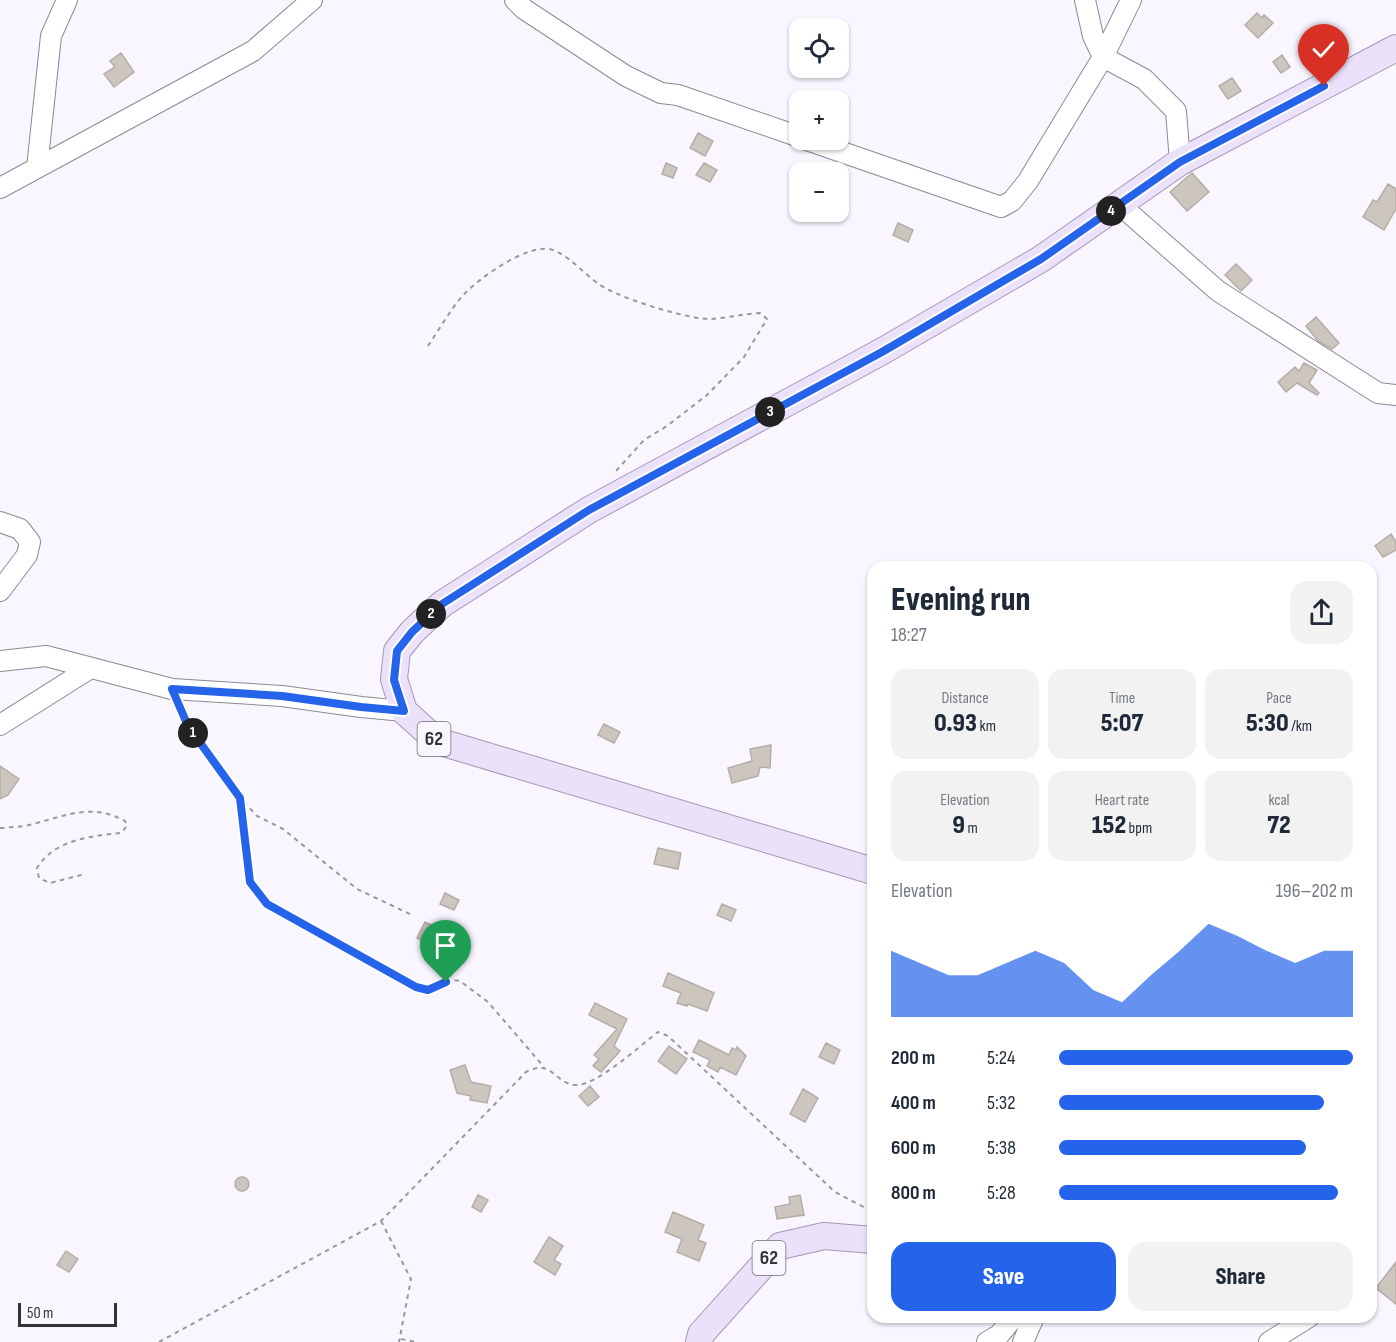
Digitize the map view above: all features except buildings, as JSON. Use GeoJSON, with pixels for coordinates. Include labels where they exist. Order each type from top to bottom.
{"type":"FeatureCollection","features":[{"type":"Feature","properties":{"kind":"main road","name":"62"},"geometry":{"type":"LineString","coordinates":[[867,869],[437,741],[404,711],[394,680],[397,651],[412,632],[442,604],[589,510],[882,352],[1041,259],[1180,162],[1396,48]]}},
{"type":"Feature","properties":{"kind":"main road","name":"62"},"geometry":{"type":"LineString","coordinates":[[699,1342],[702,1335],[780,1246],[824,1236],[867,1240]]}},
{"type":"Feature","properties":{"kind":"street"},"geometry":{"type":"LineString","coordinates":[[37,168],[51,36],[67,0]]}},
{"type":"Feature","properties":{"kind":"street"},"geometry":{"type":"LineString","coordinates":[[0,188],[253,51],[312,0]]}},
{"type":"Feature","properties":{"kind":"street"},"geometry":{"type":"LineString","coordinates":[[515,0],[524,9],[626,76],[661,93],[678,94],[789,133]]}},
{"type":"Feature","properties":{"kind":"street"},"geometry":{"type":"LineString","coordinates":[[1085,0],[1093,36],[1103,57],[1144,79],[1176,111],[1180,162]]}},
{"type":"Feature","properties":{"kind":"street"},"geometry":{"type":"LineString","coordinates":[[836,150],[1001,207],[1012,201],[1028,181],[1103,57],[1131,0]]}},
{"type":"Feature","properties":{"kind":"street"},"geometry":{"type":"LineString","coordinates":[[1120,205],[1218,291],[1378,393],[1396,394]]}},
{"type":"Feature","properties":{"kind":"street"},"geometry":{"type":"LineString","coordinates":[[0,522],[20,529],[30,542],[27,555],[0,591]]}},
{"type":"Feature","properties":{"kind":"street"},"geometry":{"type":"LineString","coordinates":[[0,661],[46,656],[172,689],[282,696],[404,711]]}},
{"type":"Feature","properties":{"kind":"street"},"geometry":{"type":"LineString","coordinates":[[0,725],[89,669]]}},
{"type":"Feature","properties":{"kind":"street"},"geometry":{"type":"LineString","coordinates":[[987,1342],[999,1335],[1009,1323]]}},
{"type":"Feature","properties":{"kind":"street"},"geometry":{"type":"LineString","coordinates":[[1023,1342],[1031,1323]]}},
{"type":"Feature","properties":{"kind":"street"},"geometry":{"type":"LineString","coordinates":[[1269,1342],[1299,1323]]}},
{"type":"Feature","properties":{"kind":"path"},"geometry":{"type":"LineString","coordinates":[[428,346],[459,299],[477,282],[524,253],[541,248],[554,250],[607,290],[644,303],[692,317],[731,318],[760,313],[767,319],[744,357],[707,395],[667,426],[644,440],[611,477]]}},
{"type":"Feature","properties":{"kind":"path"},"geometry":{"type":"LineString","coordinates":[[172,689],[188,726],[240,798],[257,816],[283,829],[357,889],[414,916]]}},
{"type":"Feature","properties":{"kind":"path"},"geometry":{"type":"LineString","coordinates":[[240,798],[250,882],[267,904],[416,987],[428,990],[452,980],[460,981],[488,1002],[544,1067],[568,1083],[581,1084],[602,1076],[658,1032],[663,1033],[835,1192],[867,1209]]}},
{"type":"Feature","properties":{"kind":"path"},"geometry":{"type":"LineString","coordinates":[[0,828],[31,825],[68,813],[93,811],[113,814],[125,821],[127,826],[121,833],[93,836],[59,847],[44,857],[37,868],[39,878],[50,883],[85,874]]}},
{"type":"Feature","properties":{"kind":"path"},"geometry":{"type":"LineString","coordinates":[[159,1342],[381,1221],[526,1072],[535,1067],[544,1067]]}},
{"type":"Feature","properties":{"kind":"path"},"geometry":{"type":"LineString","coordinates":[[381,1221],[411,1279],[400,1340],[416,1342]]}},
{"type":"Feature","properties":{"kind":"route"},"geometry":{"type":"LineString","coordinates":[[446,982],[428,990],[416,987],[267,904],[250,882],[240,798],[188,726],[172,689],[282,696],[404,711],[394,680],[397,651],[412,632],[442,604],[589,510],[882,352],[1041,259],[1180,162],[1324,86]]}}]}
